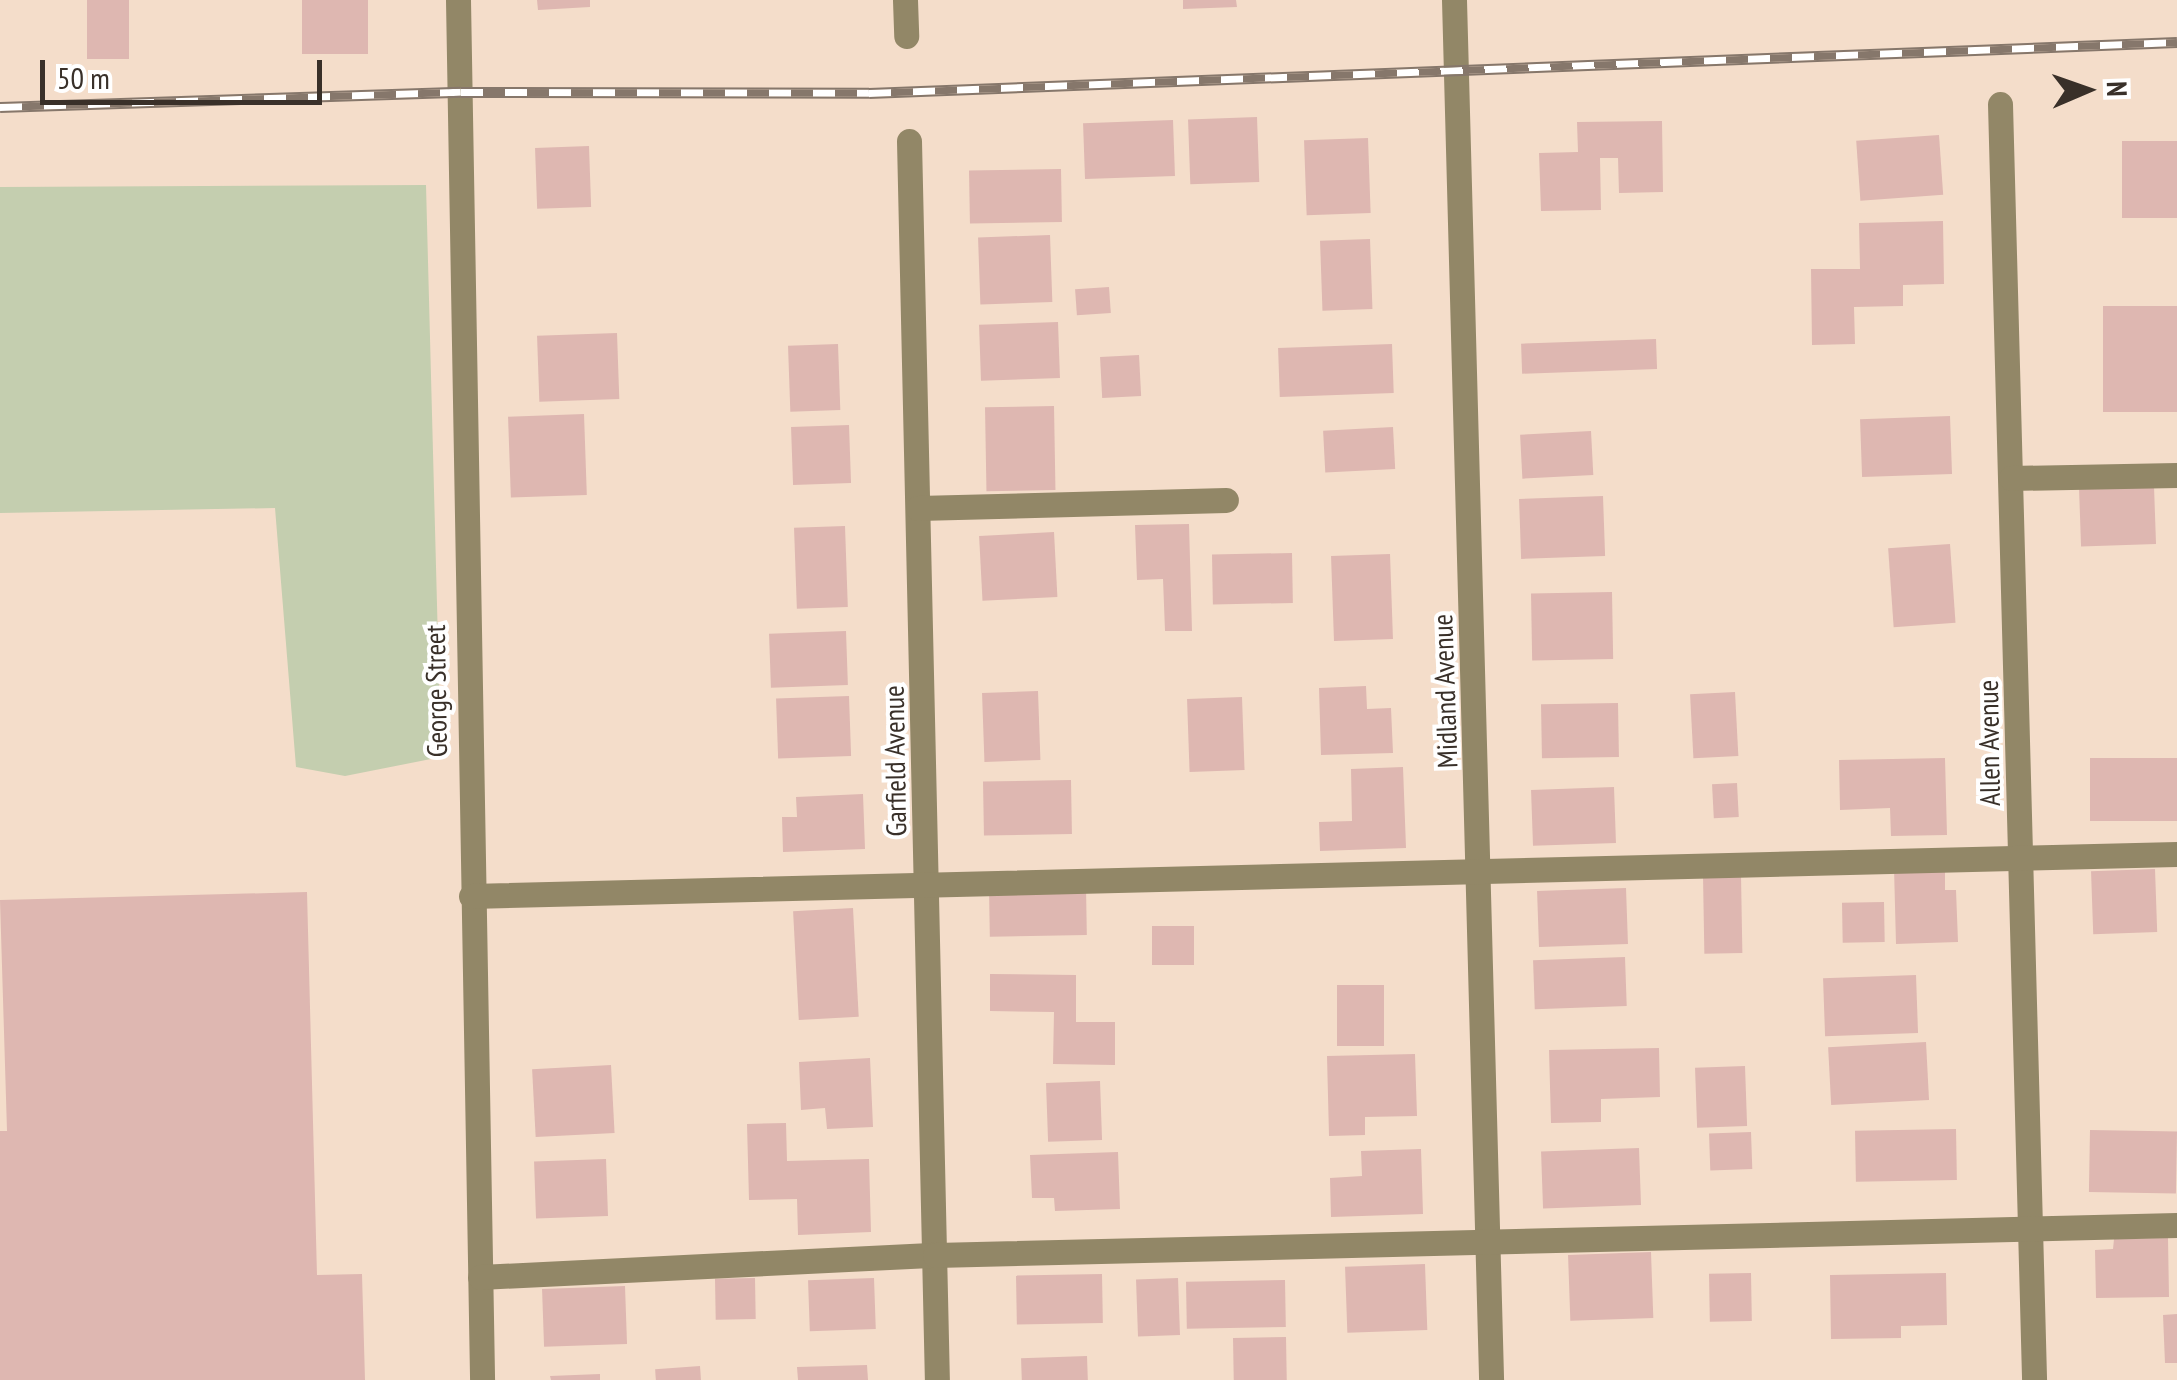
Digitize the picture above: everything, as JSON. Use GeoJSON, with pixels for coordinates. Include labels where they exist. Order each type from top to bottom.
{"type":"FeatureCollection","features":[{"type":"Feature","properties":{"kind":"street","name":"George Street"},"geometry":{"type":"LineString","coordinates":[[458,0],[482,1380]]}},
{"type":"Feature","properties":{"kind":"street"},"geometry":{"type":"LineString","coordinates":[[906,0],[906,36]]}},
{"type":"Feature","properties":{"kind":"street","name":"Midland Avenue"},"geometry":{"type":"LineString","coordinates":[[1454,0],[1491,1380]]}},
{"type":"Feature","properties":{"kind":"street","name":"Allen Avenue"},"geometry":{"type":"LineString","coordinates":[[2000,104],[2034,1380]]}},
{"type":"Feature","properties":{"kind":"street","name":"Garfield Avenue"},"geometry":{"type":"LineString","coordinates":[[909,141],[937,1380]]}},
{"type":"Feature","properties":{"kind":"street"},"geometry":{"type":"LineString","coordinates":[[2011,478],[2177,475]]}},
{"type":"Feature","properties":{"kind":"street"},"geometry":{"type":"LineString","coordinates":[[918,508],[1226,500]]}},
{"type":"Feature","properties":{"kind":"street"},"geometry":{"type":"LineString","coordinates":[[471,896],[2177,854]]}},
{"type":"Feature","properties":{"kind":"street"},"geometry":{"type":"LineString","coordinates":[[480,1277],[935,1255],[2177,1225]]}},
{"type":"Feature","properties":{"kind":"green space"},"geometry":{"type":"Polygon","coordinates":[[[426,185],[441,757],[345,776],[296,767],[275,508],[0,513],[0,187],[426,185]]]}},
{"type":"Feature","properties":{"kind":"building"},"geometry":{"type":"Polygon","coordinates":[[[87,0],[129,0],[129,59],[87,59],[87,0]]]}},
{"type":"Feature","properties":{"kind":"building"},"geometry":{"type":"Polygon","coordinates":[[[302,0],[368,0],[368,54],[302,54],[302,0]]]}},
{"type":"Feature","properties":{"kind":"building"},"geometry":{"type":"Polygon","coordinates":[[[537,0],[590,0],[590,7],[538,10],[537,0]]]}},
{"type":"Feature","properties":{"kind":"building"},"geometry":{"type":"Polygon","coordinates":[[[1183,0],[1236,0],[1237,7],[1183,9],[1183,0]]]}},
{"type":"Feature","properties":{"kind":"building"},"geometry":{"type":"Polygon","coordinates":[[[1257,117],[1259,182],[1190,184],[1188,119],[1257,117]]]}},
{"type":"Feature","properties":{"kind":"building"},"geometry":{"type":"Polygon","coordinates":[[[1173,120],[1175,176],[1085,179],[1083,123],[1173,120]]]}},
{"type":"Feature","properties":{"kind":"building"},"geometry":{"type":"Polygon","coordinates":[[[1662,121],[1663,192],[1619,193],[1618,158],[1600,158],[1601,210],[1541,211],[1539,153],[1578,152],[1577,122],[1662,121]]]}},
{"type":"Feature","properties":{"kind":"building"},"geometry":{"type":"Polygon","coordinates":[[[1939,135],[1943,195],[1860,201],[1856,141],[1939,135]]]}},
{"type":"Feature","properties":{"kind":"building"},"geometry":{"type":"Polygon","coordinates":[[[1368,138],[1371,213],[1307,215],[1304,140],[1368,138]]]}},
{"type":"Feature","properties":{"kind":"building"},"geometry":{"type":"Polygon","coordinates":[[[2122,141],[2177,141],[2177,218],[2122,218],[2122,141]]]}},
{"type":"Feature","properties":{"kind":"building"},"geometry":{"type":"Polygon","coordinates":[[[589,146],[591,207],[537,209],[535,148],[589,146]]]}},
{"type":"Feature","properties":{"kind":"building"},"geometry":{"type":"Polygon","coordinates":[[[1061,169],[1062,222],[970,224],[969,171],[1061,169]]]}},
{"type":"Feature","properties":{"kind":"building"},"geometry":{"type":"Polygon","coordinates":[[[1943,221],[1944,284],[1903,285],[1903,306],[1854,307],[1855,344],[1812,345],[1811,269],[1860,269],[1859,223],[1943,221]]]}},
{"type":"Feature","properties":{"kind":"building"},"geometry":{"type":"Polygon","coordinates":[[[1050,235],[1052,302],[980,304],[978,238],[1050,235]]]}},
{"type":"Feature","properties":{"kind":"building"},"geometry":{"type":"Polygon","coordinates":[[[1370,239],[1372,309],[1322,311],[1320,241],[1370,239]]]}},
{"type":"Feature","properties":{"kind":"building"},"geometry":{"type":"Polygon","coordinates":[[[1109,287],[1111,313],[1077,315],[1075,289],[1109,287]]]}},
{"type":"Feature","properties":{"kind":"building"},"geometry":{"type":"Polygon","coordinates":[[[2103,306],[2177,306],[2177,412],[2103,412],[2103,306]]]}},
{"type":"Feature","properties":{"kind":"building"},"geometry":{"type":"Polygon","coordinates":[[[1058,322],[1060,378],[981,381],[979,325],[1058,322]]]}},
{"type":"Feature","properties":{"kind":"building"},"geometry":{"type":"Polygon","coordinates":[[[617,333],[619,399],[539,402],[537,336],[617,333]]]}},
{"type":"Feature","properties":{"kind":"building"},"geometry":{"type":"Polygon","coordinates":[[[1656,339],[1657,369],[1522,374],[1521,344],[1656,339]]]}},
{"type":"Feature","properties":{"kind":"building"},"geometry":{"type":"Polygon","coordinates":[[[838,344],[840,410],[790,412],[788,346],[838,344]]]}},
{"type":"Feature","properties":{"kind":"building"},"geometry":{"type":"Polygon","coordinates":[[[1392,344],[1394,393],[1280,397],[1278,348],[1392,344]]]}},
{"type":"Feature","properties":{"kind":"building"},"geometry":{"type":"Polygon","coordinates":[[[1139,355],[1141,396],[1102,398],[1100,357],[1139,355]]]}},
{"type":"Feature","properties":{"kind":"building"},"geometry":{"type":"Polygon","coordinates":[[[1054,406],[1055,490],[986,491],[985,407],[1054,406]]]}},
{"type":"Feature","properties":{"kind":"building"},"geometry":{"type":"Polygon","coordinates":[[[584,414],[587,495],[511,498],[508,417],[584,414]]]}},
{"type":"Feature","properties":{"kind":"building"},"geometry":{"type":"Polygon","coordinates":[[[1950,416],[1952,474],[1862,477],[1860,419],[1950,416]]]}},
{"type":"Feature","properties":{"kind":"building"},"geometry":{"type":"Polygon","coordinates":[[[849,425],[851,483],[793,485],[791,427],[849,425]]]}},
{"type":"Feature","properties":{"kind":"building"},"geometry":{"type":"Polygon","coordinates":[[[1393,427],[1395,469],[1325,473],[1323,431],[1393,427]]]}},
{"type":"Feature","properties":{"kind":"building"},"geometry":{"type":"Polygon","coordinates":[[[1591,431],[1593,475],[1522,479],[1520,435],[1591,431]]]}},
{"type":"Feature","properties":{"kind":"building"},"geometry":{"type":"Polygon","coordinates":[[[2154,486],[2156,544],[2081,547],[2079,489],[2154,486]]]}},
{"type":"Feature","properties":{"kind":"building"},"geometry":{"type":"Polygon","coordinates":[[[1603,496],[1605,556],[1521,559],[1519,499],[1603,496]]]}},
{"type":"Feature","properties":{"kind":"building"},"geometry":{"type":"Polygon","coordinates":[[[1189,524],[1192,631],[1165,631],[1163,579],[1137,580],[1135,525],[1189,524]]]}},
{"type":"Feature","properties":{"kind":"building"},"geometry":{"type":"Polygon","coordinates":[[[845,526],[848,607],[797,609],[794,528],[845,526]]]}},
{"type":"Feature","properties":{"kind":"building"},"geometry":{"type":"Polygon","coordinates":[[[1054,532],[1057,597],[983,601],[979,536],[1054,532]]]}},
{"type":"Feature","properties":{"kind":"building"},"geometry":{"type":"Polygon","coordinates":[[[1950,544],[1956,623],[1894,627],[1888,548],[1950,544]]]}},
{"type":"Feature","properties":{"kind":"building"},"geometry":{"type":"Polygon","coordinates":[[[1292,553],[1293,603],[1213,604],[1212,554],[1292,553]]]}},
{"type":"Feature","properties":{"kind":"building"},"geometry":{"type":"Polygon","coordinates":[[[1390,554],[1393,639],[1334,641],[1331,556],[1390,554]]]}},
{"type":"Feature","properties":{"kind":"building"},"geometry":{"type":"Polygon","coordinates":[[[1612,592],[1613,659],[1532,660],[1531,593],[1612,592]]]}},
{"type":"Feature","properties":{"kind":"building"},"geometry":{"type":"Polygon","coordinates":[[[846,631],[848,685],[771,688],[769,634],[846,631]]]}},
{"type":"Feature","properties":{"kind":"building"},"geometry":{"type":"Polygon","coordinates":[[[1366,686],[1367,709],[1391,708],[1393,753],[1321,755],[1319,688],[1366,686]]]}},
{"type":"Feature","properties":{"kind":"building"},"geometry":{"type":"Polygon","coordinates":[[[1038,691],[1040,760],[984,762],[982,693],[1038,691]]]}},
{"type":"Feature","properties":{"kind":"building"},"geometry":{"type":"Polygon","coordinates":[[[1735,692],[1738,756],[1693,758],[1690,694],[1735,692]]]}},
{"type":"Feature","properties":{"kind":"building"},"geometry":{"type":"Polygon","coordinates":[[[849,696],[851,756],[778,759],[776,699],[849,696]]]}},
{"type":"Feature","properties":{"kind":"building"},"geometry":{"type":"Polygon","coordinates":[[[1242,697],[1245,770],[1190,772],[1187,699],[1242,697]]]}},
{"type":"Feature","properties":{"kind":"building"},"geometry":{"type":"Polygon","coordinates":[[[1618,703],[1619,757],[1542,758],[1541,704],[1618,703]]]}},
{"type":"Feature","properties":{"kind":"building"},"geometry":{"type":"Polygon","coordinates":[[[1945,758],[1947,835],[1891,836],[1890,808],[1840,810],[1839,760],[1945,758]]]}},
{"type":"Feature","properties":{"kind":"building"},"geometry":{"type":"Polygon","coordinates":[[[2090,758],[2177,758],[2177,821],[2090,821],[2090,758]]]}},
{"type":"Feature","properties":{"kind":"building"},"geometry":{"type":"Polygon","coordinates":[[[1403,767],[1406,848],[1320,851],[1319,822],[1352,821],[1351,769],[1403,767]]]}},
{"type":"Feature","properties":{"kind":"building"},"geometry":{"type":"Polygon","coordinates":[[[1071,780],[1072,834],[984,836],[983,782],[1071,780]]]}},
{"type":"Feature","properties":{"kind":"building"},"geometry":{"type":"Polygon","coordinates":[[[1737,783],[1739,817],[1714,818],[1712,784],[1737,783]]]}},
{"type":"Feature","properties":{"kind":"building"},"geometry":{"type":"Polygon","coordinates":[[[1614,787],[1616,843],[1533,846],[1531,790],[1614,787]]]}},
{"type":"Feature","properties":{"kind":"building"},"geometry":{"type":"Polygon","coordinates":[[[863,794],[865,849],[783,852],[782,817],[797,817],[796,797],[863,794]]]}},
{"type":"Feature","properties":{"kind":"building"},"geometry":{"type":"Polygon","coordinates":[[[1945,866],[1945,890],[1956,890],[1958,942],[1896,944],[1894,868],[1945,866]]]}},
{"type":"Feature","properties":{"kind":"building"},"geometry":{"type":"Polygon","coordinates":[[[2155,869],[2157,932],[2093,934],[2091,871],[2155,869]]]}},
{"type":"Feature","properties":{"kind":"building"},"geometry":{"type":"Polygon","coordinates":[[[1741,875],[1742,953],[1704,954],[1703,876],[1741,875]]]}},
{"type":"Feature","properties":{"kind":"building"},"geometry":{"type":"Polygon","coordinates":[[[1086,887],[1087,935],[990,937],[989,889],[1086,887]]]}},
{"type":"Feature","properties":{"kind":"building"},"geometry":{"type":"Polygon","coordinates":[[[1626,888],[1628,944],[1539,947],[1537,891],[1626,888]]]}},
{"type":"Feature","properties":{"kind":"building"},"geometry":{"type":"Polygon","coordinates":[[[307,892],[317,1275],[362,1274],[365,1380],[0,1380],[0,1131],[7,1131],[0,900],[307,892]]]}},
{"type":"Feature","properties":{"kind":"building"},"geometry":{"type":"Polygon","coordinates":[[[1884,902],[1885,942],[1843,943],[1842,903],[1884,902]]]}},
{"type":"Feature","properties":{"kind":"building"},"geometry":{"type":"Polygon","coordinates":[[[853,908],[859,1017],[799,1020],[793,911],[853,908]]]}},
{"type":"Feature","properties":{"kind":"building"},"geometry":{"type":"Polygon","coordinates":[[[1152,926],[1194,926],[1194,965],[1152,965],[1152,926]]]}},
{"type":"Feature","properties":{"kind":"building"},"geometry":{"type":"Polygon","coordinates":[[[1625,957],[1627,1006],[1535,1009],[1533,960],[1625,957]]]}},
{"type":"Feature","properties":{"kind":"building"},"geometry":{"type":"Polygon","coordinates":[[[990,974],[1076,975],[1076,1022],[1115,1022],[1115,1065],[1053,1064],[1054,1012],[990,1011],[990,974]]]}},
{"type":"Feature","properties":{"kind":"building"},"geometry":{"type":"Polygon","coordinates":[[[1916,975],[1918,1033],[1825,1036],[1823,978],[1916,975]]]}},
{"type":"Feature","properties":{"kind":"building"},"geometry":{"type":"Polygon","coordinates":[[[1337,985],[1384,985],[1384,1046],[1337,1046],[1337,985]]]}},
{"type":"Feature","properties":{"kind":"building"},"geometry":{"type":"Polygon","coordinates":[[[1926,1042],[1929,1100],[1831,1105],[1828,1047],[1926,1042]]]}},
{"type":"Feature","properties":{"kind":"building"},"geometry":{"type":"Polygon","coordinates":[[[1659,1048],[1660,1097],[1601,1099],[1601,1122],[1551,1123],[1549,1050],[1659,1048]]]}},
{"type":"Feature","properties":{"kind":"building"},"geometry":{"type":"Polygon","coordinates":[[[1415,1054],[1417,1116],[1365,1117],[1365,1135],[1329,1136],[1327,1056],[1415,1054]]]}},
{"type":"Feature","properties":{"kind":"building"},"geometry":{"type":"Polygon","coordinates":[[[870,1058],[873,1127],[827,1129],[825,1108],[801,1110],[799,1062],[870,1058]]]}},
{"type":"Feature","properties":{"kind":"building"},"geometry":{"type":"Polygon","coordinates":[[[611,1065],[615,1133],[536,1137],[532,1069],[611,1065]]]}},
{"type":"Feature","properties":{"kind":"building"},"geometry":{"type":"Polygon","coordinates":[[[1745,1066],[1747,1126],[1697,1128],[1695,1068],[1745,1066]]]}},
{"type":"Feature","properties":{"kind":"building"},"geometry":{"type":"Polygon","coordinates":[[[1100,1081],[1102,1140],[1048,1142],[1046,1083],[1100,1081]]]}},
{"type":"Feature","properties":{"kind":"building"},"geometry":{"type":"Polygon","coordinates":[[[786,1123],[787,1161],[869,1159],[871,1232],[798,1235],[797,1199],[749,1200],[747,1124],[786,1123]]]}},
{"type":"Feature","properties":{"kind":"building"},"geometry":{"type":"Polygon","coordinates":[[[1956,1129],[1957,1180],[1856,1182],[1855,1131],[1956,1129]]]}},
{"type":"Feature","properties":{"kind":"building"},"geometry":{"type":"Polygon","coordinates":[[[2090,1130],[2177,1132],[2176,1194],[2089,1192],[2090,1130]]]}},
{"type":"Feature","properties":{"kind":"building"},"geometry":{"type":"Polygon","coordinates":[[[1751,1132],[1752,1169],[1710,1170],[1709,1133],[1751,1132]]]}},
{"type":"Feature","properties":{"kind":"building"},"geometry":{"type":"Polygon","coordinates":[[[1639,1148],[1641,1205],[1543,1208],[1541,1151],[1639,1148]]]}},
{"type":"Feature","properties":{"kind":"building"},"geometry":{"type":"Polygon","coordinates":[[[1421,1149],[1423,1214],[1331,1217],[1330,1178],[1362,1176],[1361,1151],[1421,1149]]]}},
{"type":"Feature","properties":{"kind":"building"},"geometry":{"type":"Polygon","coordinates":[[[1118,1152],[1120,1209],[1055,1211],[1054,1198],[1032,1198],[1030,1155],[1118,1152]]]}},
{"type":"Feature","properties":{"kind":"building"},"geometry":{"type":"Polygon","coordinates":[[[606,1159],[608,1216],[536,1218],[534,1162],[606,1159]]]}},
{"type":"Feature","properties":{"kind":"building"},"geometry":{"type":"Polygon","coordinates":[[[2168,1238],[2169,1297],[2096,1298],[2095,1250],[2113,1249],[2114,1239],[2168,1238]]]}},
{"type":"Feature","properties":{"kind":"building"},"geometry":{"type":"Polygon","coordinates":[[[1651,1252],[1653,1318],[1570,1321],[1568,1255],[1651,1252]]]}},
{"type":"Feature","properties":{"kind":"building"},"geometry":{"type":"Polygon","coordinates":[[[1425,1264],[1427,1330],[1347,1333],[1345,1267],[1425,1264]]]}},
{"type":"Feature","properties":{"kind":"building"},"geometry":{"type":"Polygon","coordinates":[[[1751,1273],[1752,1321],[1710,1322],[1709,1274],[1751,1273]]]}},
{"type":"Feature","properties":{"kind":"building"},"geometry":{"type":"Polygon","coordinates":[[[1946,1273],[1947,1325],[1901,1326],[1901,1338],[1831,1339],[1830,1275],[1946,1273]]]}},
{"type":"Feature","properties":{"kind":"building"},"geometry":{"type":"Polygon","coordinates":[[[1102,1274],[1103,1323],[1017,1324],[1016,1276],[1102,1274]]]}},
{"type":"Feature","properties":{"kind":"building"},"geometry":{"type":"Polygon","coordinates":[[[755,1278],[756,1319],[716,1320],[715,1279],[755,1278]]]}},
{"type":"Feature","properties":{"kind":"building"},"geometry":{"type":"Polygon","coordinates":[[[874,1278],[876,1329],[810,1331],[808,1280],[874,1278]]]}},
{"type":"Feature","properties":{"kind":"building"},"geometry":{"type":"Polygon","coordinates":[[[1178,1278],[1180,1335],[1138,1336],[1136,1279],[1178,1278]]]}},
{"type":"Feature","properties":{"kind":"building"},"geometry":{"type":"Polygon","coordinates":[[[1285,1280],[1286,1327],[1187,1329],[1186,1282],[1285,1280]]]}},
{"type":"Feature","properties":{"kind":"building"},"geometry":{"type":"Polygon","coordinates":[[[625,1286],[627,1344],[544,1347],[542,1289],[625,1286]]]}},
{"type":"Feature","properties":{"kind":"building"},"geometry":{"type":"Polygon","coordinates":[[[2177,1314],[2177,1363],[2165,1363],[2163,1315],[2177,1314]]]}},
{"type":"Feature","properties":{"kind":"building"},"geometry":{"type":"Polygon","coordinates":[[[1286,1337],[1287,1380],[1234,1380],[1233,1338],[1286,1337]]]}},
{"type":"Feature","properties":{"kind":"building"},"geometry":{"type":"Polygon","coordinates":[[[1087,1356],[1088,1380],[1022,1380],[1021,1358],[1087,1356]]]}},
{"type":"Feature","properties":{"kind":"building"},"geometry":{"type":"Polygon","coordinates":[[[867,1365],[868,1380],[798,1380],[797,1367],[867,1365]]]}},
{"type":"Feature","properties":{"kind":"building"},"geometry":{"type":"Polygon","coordinates":[[[700,1366],[701,1380],[656,1380],[655,1369],[700,1366]]]}},
{"type":"Feature","properties":{"kind":"building"},"geometry":{"type":"Polygon","coordinates":[[[600,1374],[600,1380],[551,1380],[550,1376],[600,1374]]]}},
{"type":"Feature","properties":{"kind":"railway"},"geometry":{"type":"LineString","coordinates":[[0,107],[461,92],[869,93],[2177,42]]}}]}
